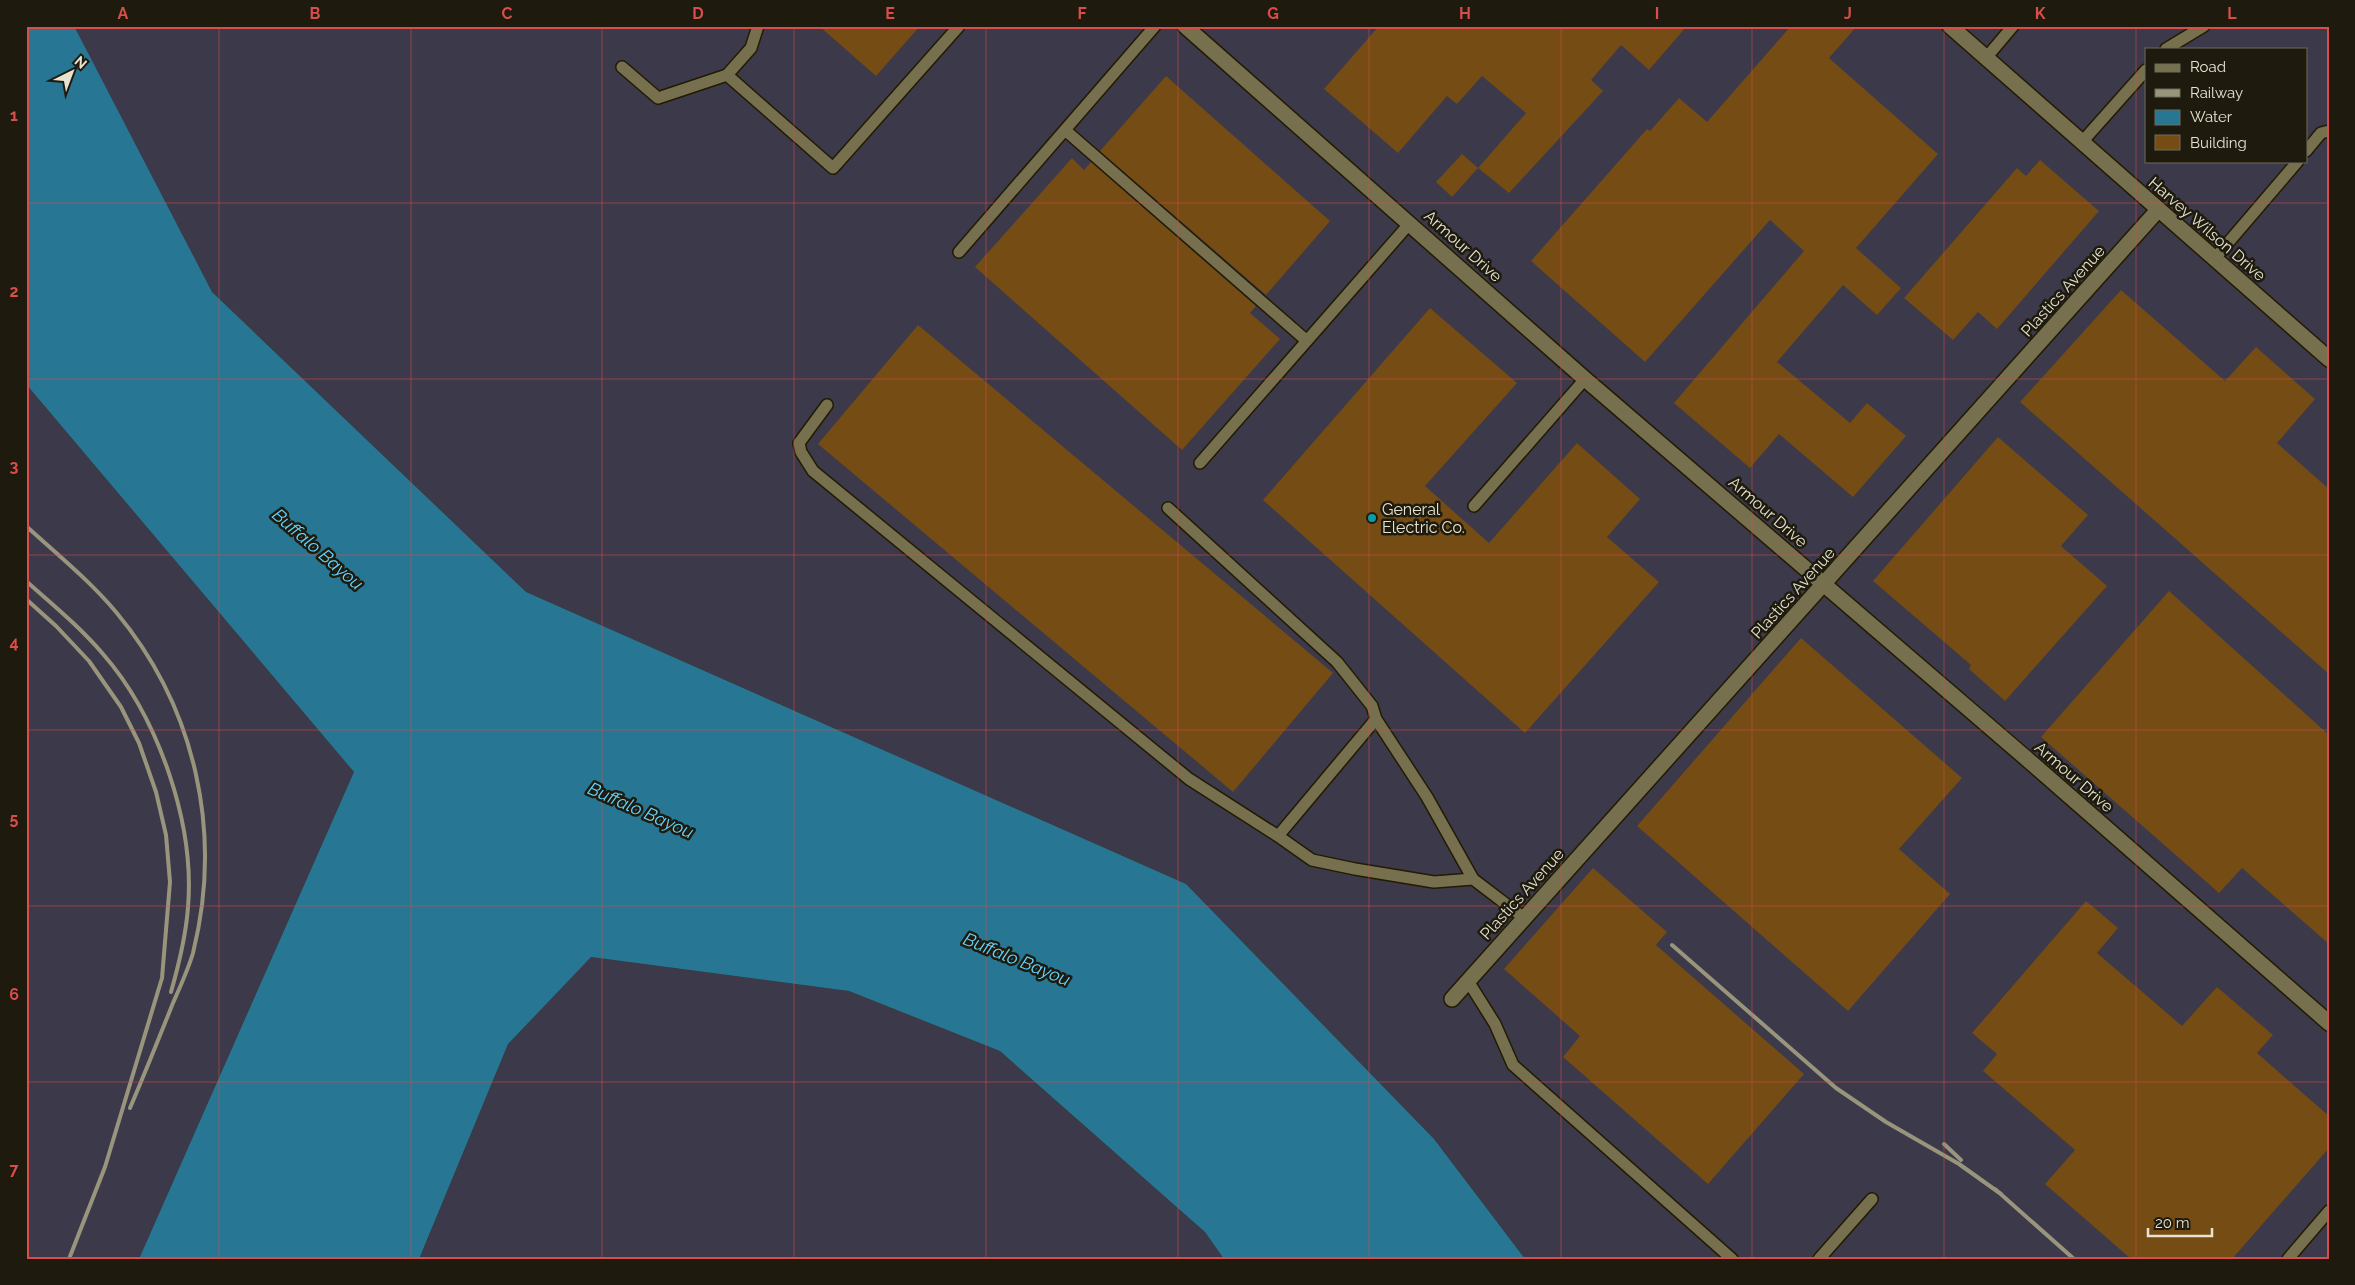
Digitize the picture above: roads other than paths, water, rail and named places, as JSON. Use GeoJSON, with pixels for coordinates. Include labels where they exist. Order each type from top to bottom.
{"type":"FeatureCollection","features":[{"type":"Feature","properties":{"kind":"street","name":"Armour Drive"},"geometry":{"type":"LineString","coordinates":[[1185,26],[1585,379],[1825,584],[2329,1023]]}},
{"type":"Feature","properties":{"kind":"street","name":"Harvey Wilson Drive"},"geometry":{"type":"LineString","coordinates":[[1950,26],[2329,358]]}},
{"type":"Feature","properties":{"kind":"street","name":"Plastics Avenue"},"geometry":{"type":"LineString","coordinates":[[1452,999],[2158,210]]}},
{"type":"Feature","properties":{"kind":"lane"},"geometry":{"type":"LineString","coordinates":[[622,67],[658,98],[727,76],[751,48],[758,26]]}},
{"type":"Feature","properties":{"kind":"lane"},"geometry":{"type":"LineString","coordinates":[[727,76],[832,168],[959,26]]}},
{"type":"Feature","properties":{"kind":"lane"},"geometry":{"type":"LineString","coordinates":[[959,252],[1155,26]]}},
{"type":"Feature","properties":{"kind":"lane"},"geometry":{"type":"LineString","coordinates":[[1986,58],[2013,26]]}},
{"type":"Feature","properties":{"kind":"lane"},"geometry":{"type":"LineString","coordinates":[[2168,48],[2201,27]]}},
{"type":"Feature","properties":{"kind":"lane"},"geometry":{"type":"LineString","coordinates":[[2082,142],[2145,71]]}},
{"type":"Feature","properties":{"kind":"lane"},"geometry":{"type":"LineString","coordinates":[[1065,130],[1307,341]]}},
{"type":"Feature","properties":{"kind":"lane"},"geometry":{"type":"LineString","coordinates":[[2308,149],[2322,133],[2329,131]]}},
{"type":"Feature","properties":{"kind":"lane"},"geometry":{"type":"LineString","coordinates":[[2215,258],[2297,162]]}},
{"type":"Feature","properties":{"kind":"lane"},"geometry":{"type":"LineString","coordinates":[[1200,463],[1410,223]]}},
{"type":"Feature","properties":{"kind":"lane"},"geometry":{"type":"LineString","coordinates":[[1474,506],[1585,379]]}},
{"type":"Feature","properties":{"kind":"lane"},"geometry":{"type":"LineString","coordinates":[[828,405],[799,443],[801,452],[813,471],[1189,779],[1312,860],[1434,882],[1472,879]]}},
{"type":"Feature","properties":{"kind":"lane"},"geometry":{"type":"LineString","coordinates":[[1168,508],[1337,662],[1372,706],[1376,719],[1427,797],[1472,879],[1524,918]]}},
{"type":"Feature","properties":{"kind":"lane"},"geometry":{"type":"LineString","coordinates":[[1278,836],[1376,719]]}},
{"type":"Feature","properties":{"kind":"lane"},"geometry":{"type":"LineString","coordinates":[[1468,980],[1495,1024],[1513,1065],[1732,1259]]}},
{"type":"Feature","properties":{"kind":"lane"},"geometry":{"type":"LineString","coordinates":[[1819,1259],[1872,1199]]}},
{"type":"Feature","properties":{"kind":"lane"},"geometry":{"type":"LineString","coordinates":[[2288,1259],[2329,1212]]}},
{"type":"Feature","properties":{"kind":"water","name":"Buffalo Bayou"},"geometry":{"type":"Polygon","coordinates":[[[26,26],[74,26],[212,292],[526,592],[1186,884],[1434,1139],[1525,1259],[1224,1259],[1205,1232],[1000,1051],[849,991],[591,957],[508,1044],[419,1259],[139,1259],[354,772],[26,384],[26,26]]]}},
{"type":"Feature","properties":{"kind":"railway"},"geometry":{"type":"LineString","coordinates":[[26,526],[95,589],[116,612],[144,649],[166,689],[183,730],[196,774],[203,818],[205,863],[202,908],[193,953],[130,1108]]}},
{"type":"Feature","properties":{"kind":"railway"},"geometry":{"type":"LineString","coordinates":[[26,581],[85,634],[123,680],[156,740],[169,773],[179,807],[189,875],[186,929],[171,992]]}},
{"type":"Feature","properties":{"kind":"railway"},"geometry":{"type":"LineString","coordinates":[[26,599],[56,626],[89,661],[121,707],[139,743],[156,792],[166,835],[170,882],[162,978],[105,1167],[69,1259]]}},
{"type":"Feature","properties":{"kind":"railway"},"geometry":{"type":"LineString","coordinates":[[1672,945],[1836,1088],[1886,1122],[1959,1164],[2001,1194]]}},
{"type":"Feature","properties":{"kind":"railway"},"geometry":{"type":"LineString","coordinates":[[1944,1144],[1961,1160]]}},
{"type":"Feature","properties":{"kind":"railway"},"geometry":{"type":"LineString","coordinates":[[1995,1189],[2074,1259]]}},
{"type":"Feature","properties":{"kind":"place","name":"General Electric Co."},"geometry":{"type":"Point","coordinates":[1372,518]}}]}
